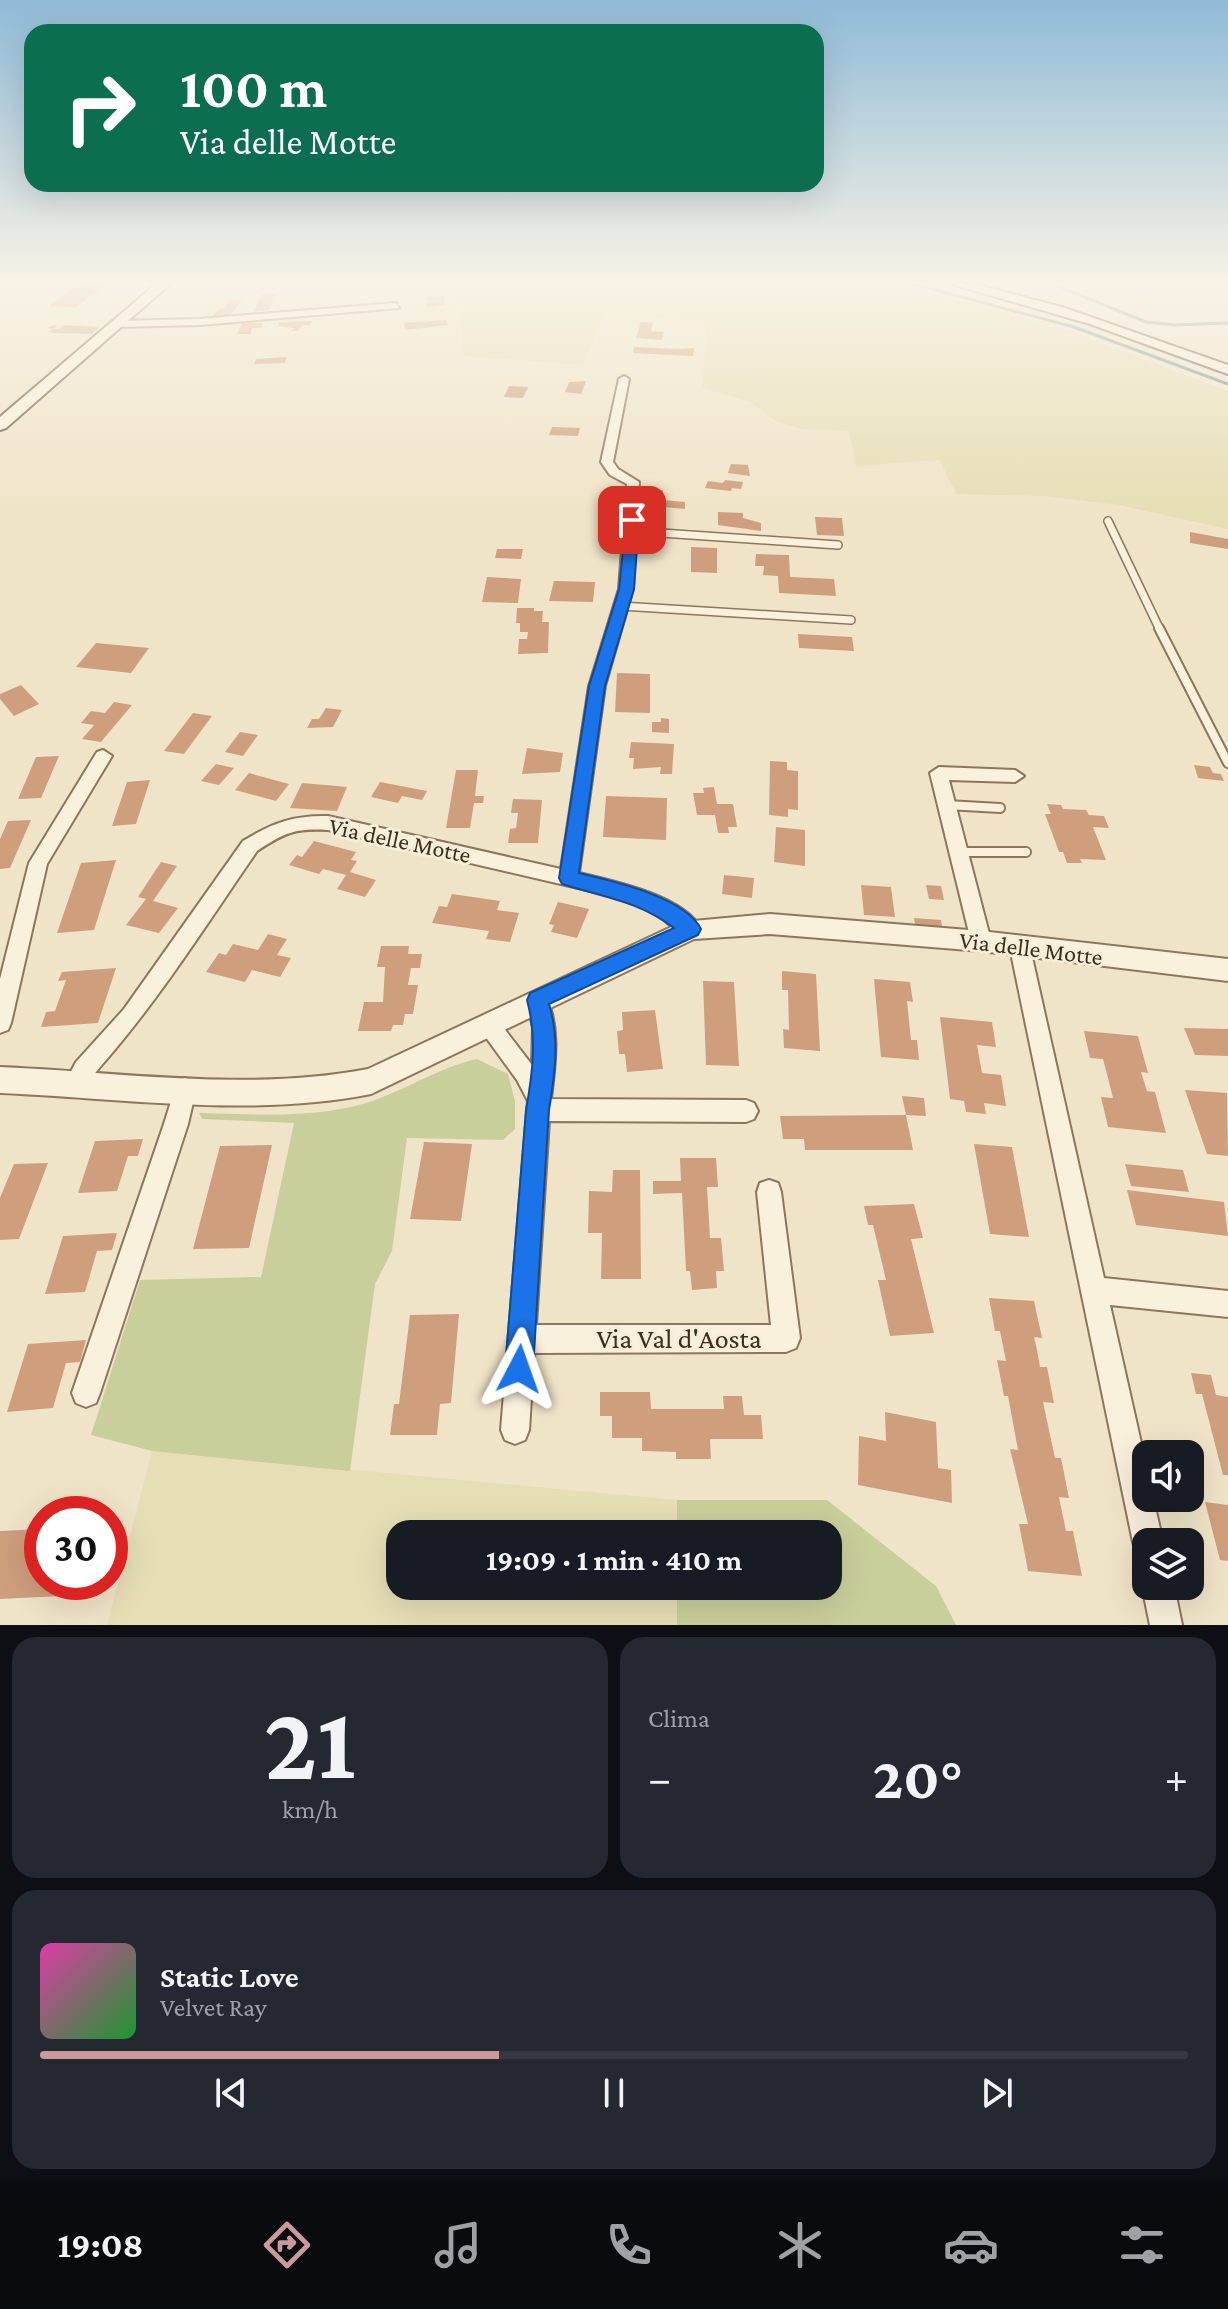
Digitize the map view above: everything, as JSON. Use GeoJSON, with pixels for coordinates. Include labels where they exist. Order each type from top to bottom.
{"type":"FeatureCollection","features":[{"type":"Feature","properties":{"kind":"main road"},"geometry":{"type":"LineString","coordinates":[[0,425],[76,360]]}},
{"type":"Feature","properties":{"kind":"main road"},"geometry":{"type":"LineString","coordinates":[[1201,360],[1228,370]]}},
{"type":"Feature","properties":{"kind":"street"},"geometry":{"type":"LineString","coordinates":[[569,878],[597,686],[626,589],[633,482],[614,472],[607,462],[624,379]]}},
{"type":"Feature","properties":{"kind":"street"},"geometry":{"type":"LineString","coordinates":[[0,1023],[38,863],[103,756]]}},
{"type":"Feature","properties":{"kind":"street"},"geometry":{"type":"LineString","coordinates":[[981,941],[939,773],[1015,776]]}},
{"type":"Feature","properties":{"kind":"street","name":"Via delle Motte"},"geometry":{"type":"LineString","coordinates":[[76,1083],[84,1069],[132,1016],[250,846],[276,829],[301,822],[328,823],[624,891],[660,906],[691,929]]}},
{"type":"Feature","properties":{"kind":"street","name":"Via delle Motte"},"geometry":{"type":"LineString","coordinates":[[0,1080],[304,1092],[344,1087],[371,1081],[691,929],[770,924],[981,941],[1020,948],[1228,970]]}},
{"type":"Feature","properties":{"kind":"street"},"geometry":{"type":"LineString","coordinates":[[1020,948],[1145,1528]]}},
{"type":"Feature","properties":{"kind":"street"},"geometry":{"type":"LineString","coordinates":[[515,1430],[545,1028],[537,1000]]}},
{"type":"Feature","properties":{"kind":"street"},"geometry":{"type":"LineString","coordinates":[[488,1025],[525,1073],[538,1105]]}},
{"type":"Feature","properties":{"kind":"street"},"geometry":{"type":"LineString","coordinates":[[86,1393],[185,1089]]}},
{"type":"Feature","properties":{"kind":"street"},"geometry":{"type":"LineString","coordinates":[[538,1105],[746,1111]]}},
{"type":"Feature","properties":{"kind":"street","name":"Via Val d'Aosta"},"geometry":{"type":"LineString","coordinates":[[521,1339],[786,1338],[769,1192]]}},
{"type":"Feature","properties":{"kind":"street"},"geometry":{"type":"LineString","coordinates":[[1094,1290],[1228,1304]]}},
{"type":"Feature","properties":{"kind":"street"},"geometry":{"type":"LineString","coordinates":[[1161,1600],[1166,1625]]}},
{"type":"Feature","properties":{"kind":"lane"},"geometry":{"type":"LineString","coordinates":[[1108,521],[1133,578],[1228,763]]}},
{"type":"Feature","properties":{"kind":"lane"},"geometry":{"type":"LineString","coordinates":[[632,531],[838,545]]}},
{"type":"Feature","properties":{"kind":"lane"},"geometry":{"type":"LineString","coordinates":[[621,606],[851,620]]}},
{"type":"Feature","properties":{"kind":"lane"},"geometry":{"type":"LineString","coordinates":[[947,805],[1000,808]]}},
{"type":"Feature","properties":{"kind":"lane"},"geometry":{"type":"LineString","coordinates":[[959,852],[1026,852]]}},
{"type":"Feature","properties":{"kind":"shaded area"},"geometry":{"type":"Polygon","coordinates":[[[515,360],[585,360],[583,365],[515,360]]]}},
{"type":"Feature","properties":{"kind":"shaded area"},"geometry":{"type":"Polygon","coordinates":[[[705,360],[1146,360],[1228,391],[1228,529],[1119,505],[1045,496],[957,494],[939,460],[856,466],[849,431],[801,429],[774,420],[751,402],[702,388],[705,360]]]}},
{"type":"Feature","properties":{"kind":"shaded area"},"geometry":{"type":"Polygon","coordinates":[[[152,1451],[677,1500],[677,1520],[386,1520],[386,1600],[677,1600],[677,1625],[107,1625],[113,1600],[128,1600],[128,1544],[152,1451]]]}},
{"type":"Feature","properties":{"kind":"green space"},"geometry":{"type":"Polygon","coordinates":[[[477,1059],[508,1074],[515,1101],[515,1129],[503,1140],[407,1138],[392,1251],[375,1284],[350,1471],[152,1451],[91,1435],[140,1280],[261,1277],[294,1123],[202,1119],[199,1113],[283,1114],[346,1108],[380,1098],[448,1068],[477,1059]]]}},
{"type":"Feature","properties":{"kind":"green space"},"geometry":{"type":"Polygon","coordinates":[[[677,1500],[827,1500],[936,1586],[956,1625],[677,1625],[677,1600],[842,1600],[842,1520],[677,1520],[677,1500]]]}},
{"type":"Feature","properties":{"kind":"building"},"geometry":{"type":"Polygon","coordinates":[[[256,360],[286,360],[285,363],[254,364],[256,360]]]}},
{"type":"Feature","properties":{"kind":"building"},"geometry":{"type":"Polygon","coordinates":[[[586,381],[581,394],[565,392],[569,382],[586,381]]]}},
{"type":"Feature","properties":{"kind":"building"},"geometry":{"type":"Polygon","coordinates":[[[509,386],[528,387],[523,398],[504,397],[509,386]]]}},
{"type":"Feature","properties":{"kind":"building"},"geometry":{"type":"Polygon","coordinates":[[[552,427],[580,428],[578,436],[549,435],[552,427]]]}},
{"type":"Feature","properties":{"kind":"building"},"geometry":{"type":"Polygon","coordinates":[[[731,464],[748,465],[750,476],[728,473],[731,464]]]}},
{"type":"Feature","properties":{"kind":"building"},"geometry":{"type":"Polygon","coordinates":[[[725,480],[743,482],[741,489],[705,488],[708,481],[723,483],[725,480]]]}},
{"type":"Feature","properties":{"kind":"building"},"geometry":{"type":"Polygon","coordinates":[[[645,489],[663,490],[662,500],[685,502],[685,509],[642,505],[645,489]]]}},
{"type":"Feature","properties":{"kind":"building"},"geometry":{"type":"Polygon","coordinates":[[[718,512],[743,513],[743,518],[761,523],[761,531],[718,525],[718,512]]]}},
{"type":"Feature","properties":{"kind":"building"},"geometry":{"type":"Polygon","coordinates":[[[815,517],[842,518],[844,536],[817,535],[815,517]]]}},
{"type":"Feature","properties":{"kind":"building"},"geometry":{"type":"Polygon","coordinates":[[[1190,532],[1228,539],[1228,549],[1190,543],[1190,532]]]}},
{"type":"Feature","properties":{"kind":"building"},"geometry":{"type":"Polygon","coordinates":[[[691,547],[717,548],[717,573],[691,572],[691,547]]]}},
{"type":"Feature","properties":{"kind":"building"},"geometry":{"type":"Polygon","coordinates":[[[497,549],[523,549],[521,559],[495,558],[497,549]]]}},
{"type":"Feature","properties":{"kind":"building"},"geometry":{"type":"Polygon","coordinates":[[[756,554],[789,555],[790,577],[834,579],[836,596],[779,593],[778,576],[763,575],[764,566],[755,566],[756,554]]]}},
{"type":"Feature","properties":{"kind":"building"},"geometry":{"type":"Polygon","coordinates":[[[487,577],[521,579],[518,603],[482,602],[487,577]]]}},
{"type":"Feature","properties":{"kind":"building"},"geometry":{"type":"Polygon","coordinates":[[[554,581],[595,582],[593,602],[549,601],[554,581]]]}},
{"type":"Feature","properties":{"kind":"building"},"geometry":{"type":"Polygon","coordinates":[[[517,608],[543,611],[542,622],[549,622],[548,653],[518,654],[519,639],[527,639],[528,632],[520,632],[520,623],[516,623],[517,608]]]}},
{"type":"Feature","properties":{"kind":"building"},"geometry":{"type":"Polygon","coordinates":[[[798,634],[852,637],[854,651],[799,648],[798,634]]]}},
{"type":"Feature","properties":{"kind":"building"},"geometry":{"type":"Polygon","coordinates":[[[96,643],[149,648],[131,673],[76,667],[96,643]]]}},
{"type":"Feature","properties":{"kind":"building"},"geometry":{"type":"Polygon","coordinates":[[[617,673],[650,674],[650,713],[615,712],[617,673]]]}},
{"type":"Feature","properties":{"kind":"building"},"geometry":{"type":"Polygon","coordinates":[[[21,685],[39,704],[14,716],[0,699],[0,694],[21,685]]]}},
{"type":"Feature","properties":{"kind":"building"},"geometry":{"type":"Polygon","coordinates":[[[114,702],[132,705],[101,742],[82,739],[94,725],[81,723],[91,711],[105,713],[114,702]]]}},
{"type":"Feature","properties":{"kind":"building"},"geometry":{"type":"Polygon","coordinates":[[[326,708],[342,710],[333,727],[307,728],[312,719],[319,719],[326,708]]]}},
{"type":"Feature","properties":{"kind":"building"},"geometry":{"type":"Polygon","coordinates":[[[193,713],[212,716],[184,754],[164,751],[193,713]]]}},
{"type":"Feature","properties":{"kind":"building"},"geometry":{"type":"Polygon","coordinates":[[[661,718],[669,719],[669,733],[652,732],[652,722],[661,722],[661,718]]]}},
{"type":"Feature","properties":{"kind":"building"},"geometry":{"type":"Polygon","coordinates":[[[240,732],[258,735],[243,756],[225,752],[240,732]]]}},
{"type":"Feature","properties":{"kind":"building"},"geometry":{"type":"Polygon","coordinates":[[[631,742],[674,744],[672,774],[660,774],[661,767],[633,769],[634,758],[629,758],[631,742]]]}},
{"type":"Feature","properties":{"kind":"building"},"geometry":{"type":"Polygon","coordinates":[[[527,748],[563,753],[560,772],[522,774],[527,748]]]}},
{"type":"Feature","properties":{"kind":"building"},"geometry":{"type":"Polygon","coordinates":[[[59,756],[41,798],[18,799],[36,757],[59,756]]]}},
{"type":"Feature","properties":{"kind":"building"},"geometry":{"type":"Polygon","coordinates":[[[770,761],[787,762],[787,770],[798,771],[798,810],[788,809],[788,817],[769,815],[770,761]]]}},
{"type":"Feature","properties":{"kind":"building"},"geometry":{"type":"Polygon","coordinates":[[[216,764],[234,768],[219,785],[201,781],[216,764]]]}},
{"type":"Feature","properties":{"kind":"building"},"geometry":{"type":"Polygon","coordinates":[[[1194,765],[1210,767],[1213,773],[1221,774],[1224,781],[1198,778],[1194,765]]]}},
{"type":"Feature","properties":{"kind":"building"},"geometry":{"type":"Polygon","coordinates":[[[456,770],[478,770],[475,796],[484,796],[483,803],[474,803],[470,828],[446,828],[456,770]]]}},
{"type":"Feature","properties":{"kind":"building"},"geometry":{"type":"Polygon","coordinates":[[[249,773],[289,784],[276,801],[235,790],[249,773]]]}},
{"type":"Feature","properties":{"kind":"building"},"geometry":{"type":"Polygon","coordinates":[[[150,780],[136,824],[112,826],[127,782],[150,780]]]}},
{"type":"Feature","properties":{"kind":"building"},"geometry":{"type":"Polygon","coordinates":[[[380,782],[427,791],[422,800],[402,796],[398,803],[371,797],[380,782]]]}},
{"type":"Feature","properties":{"kind":"building"},"geometry":{"type":"Polygon","coordinates":[[[302,783],[347,787],[337,811],[290,808],[302,783]]]}},
{"type":"Feature","properties":{"kind":"building"},"geometry":{"type":"Polygon","coordinates":[[[714,787],[717,804],[733,804],[737,827],[728,827],[729,833],[718,833],[715,815],[697,815],[693,793],[704,793],[703,788],[714,787]]]}},
{"type":"Feature","properties":{"kind":"building"},"geometry":{"type":"Polygon","coordinates":[[[606,796],[667,798],[666,840],[603,837],[606,796]]]}},
{"type":"Feature","properties":{"kind":"building"},"geometry":{"type":"Polygon","coordinates":[[[513,799],[542,800],[538,843],[508,843],[510,829],[516,828],[518,813],[511,813],[513,799]]]}},
{"type":"Feature","properties":{"kind":"building"},"geometry":{"type":"Polygon","coordinates":[[[1047,804],[1104,816],[1109,828],[1093,827],[1106,860],[1080,859],[1082,863],[1067,863],[1063,852],[1059,852],[1045,814],[1051,814],[1047,804]]]}},
{"type":"Feature","properties":{"kind":"building"},"geometry":{"type":"Polygon","coordinates":[[[31,820],[10,868],[0,869],[0,839],[8,821],[31,820]]]}},
{"type":"Feature","properties":{"kind":"building"},"geometry":{"type":"Polygon","coordinates":[[[776,827],[805,830],[805,866],[774,862],[776,827]]]}},
{"type":"Feature","properties":{"kind":"building"},"geometry":{"type":"Polygon","coordinates":[[[314,841],[356,852],[351,860],[357,861],[350,872],[376,880],[365,897],[337,889],[346,875],[323,869],[319,874],[289,865],[297,855],[302,857],[314,841]]]}},
{"type":"Feature","properties":{"kind":"building"},"geometry":{"type":"Polygon","coordinates":[[[116,860],[94,930],[57,933],[81,863],[116,860]]]}},
{"type":"Feature","properties":{"kind":"building"},"geometry":{"type":"Polygon","coordinates":[[[161,862],[177,866],[153,901],[178,908],[159,933],[126,925],[146,899],[138,897],[161,862]]]}},
{"type":"Feature","properties":{"kind":"building"},"geometry":{"type":"Polygon","coordinates":[[[724,875],[754,878],[752,898],[722,894],[724,875]]]}},
{"type":"Feature","properties":{"kind":"building"},"geometry":{"type":"Polygon","coordinates":[[[861,885],[891,887],[895,917],[864,915],[861,885]]]}},
{"type":"Feature","properties":{"kind":"building"},"geometry":{"type":"Polygon","coordinates":[[[926,885],[941,886],[944,900],[929,899],[926,885]]]}},
{"type":"Feature","properties":{"kind":"building"},"geometry":{"type":"Polygon","coordinates":[[[452,894],[500,901],[497,910],[519,913],[510,942],[486,939],[489,931],[432,923],[439,906],[447,907],[452,894]]]}},
{"type":"Feature","properties":{"kind":"building"},"geometry":{"type":"Polygon","coordinates":[[[558,902],[589,909],[577,938],[551,932],[554,925],[549,924],[558,902]]]}},
{"type":"Feature","properties":{"kind":"building"},"geometry":{"type":"Polygon","coordinates":[[[914,918],[941,920],[943,932],[916,931],[914,918]]]}},
{"type":"Feature","properties":{"kind":"building"},"geometry":{"type":"Polygon","coordinates":[[[268,934],[287,939],[277,955],[291,958],[280,977],[252,970],[245,982],[206,972],[219,953],[226,955],[233,944],[258,950],[268,934]]]}},
{"type":"Feature","properties":{"kind":"building"},"geometry":{"type":"Polygon","coordinates":[[[381,946],[409,946],[408,954],[422,954],[420,968],[411,968],[408,985],[418,985],[413,1014],[405,1014],[403,1025],[393,1025],[391,1031],[358,1031],[364,1002],[383,1002],[385,967],[377,967],[381,946]]]}},
{"type":"Feature","properties":{"kind":"building"},"geometry":{"type":"Polygon","coordinates":[[[116,968],[98,1023],[41,1027],[46,1012],[55,1011],[66,980],[58,981],[62,972],[116,968]]]}},
{"type":"Feature","properties":{"kind":"building"},"geometry":{"type":"Polygon","coordinates":[[[782,971],[816,974],[820,1051],[784,1048],[783,1029],[789,1030],[788,990],[782,990],[782,971]]]}},
{"type":"Feature","properties":{"kind":"building"},"geometry":{"type":"Polygon","coordinates":[[[874,979],[910,982],[913,1002],[907,1001],[911,1040],[917,1040],[919,1060],[881,1057],[874,979]]]}},
{"type":"Feature","properties":{"kind":"building"},"geometry":{"type":"Polygon","coordinates":[[[703,981],[734,982],[739,1066],[706,1065],[703,981]]]}},
{"type":"Feature","properties":{"kind":"building"},"geometry":{"type":"Polygon","coordinates":[[[655,1010],[663,1069],[627,1072],[625,1054],[619,1054],[617,1031],[623,1030],[622,1012],[655,1010]]]}},
{"type":"Feature","properties":{"kind":"building"},"geometry":{"type":"Polygon","coordinates":[[[940,1017],[992,1022],[996,1047],[977,1045],[982,1073],[1001,1075],[1006,1106],[984,1103],[986,1114],[966,1112],[964,1101],[950,1099],[940,1017]]]}},
{"type":"Feature","properties":{"kind":"building"},"geometry":{"type":"Polygon","coordinates":[[[1184,1028],[1228,1029],[1228,1056],[1195,1055],[1184,1028]]]}},
{"type":"Feature","properties":{"kind":"building"},"geometry":{"type":"Polygon","coordinates":[[[1084,1031],[1138,1036],[1148,1073],[1141,1072],[1147,1091],[1155,1092],[1166,1133],[1108,1127],[1101,1097],[1113,1098],[1108,1078],[1103,1059],[1090,1058],[1084,1031]]]}},
{"type":"Feature","properties":{"kind":"building"},"geometry":{"type":"Polygon","coordinates":[[[1185,1090],[1227,1093],[1228,1156],[1207,1154],[1185,1090]]]}},
{"type":"Feature","properties":{"kind":"building"},"geometry":{"type":"Polygon","coordinates":[[[902,1096],[924,1098],[926,1116],[906,1115],[902,1096]]]}},
{"type":"Feature","properties":{"kind":"building"},"geometry":{"type":"Polygon","coordinates":[[[906,1115],[913,1150],[805,1150],[804,1139],[783,1139],[780,1116],[906,1115]]]}},
{"type":"Feature","properties":{"kind":"building"},"geometry":{"type":"Polygon","coordinates":[[[143,1139],[138,1156],[128,1156],[117,1191],[78,1193],[95,1141],[143,1139]]]}},
{"type":"Feature","properties":{"kind":"building"},"geometry":{"type":"Polygon","coordinates":[[[424,1142],[472,1144],[461,1221],[410,1219],[424,1142]]]}},
{"type":"Feature","properties":{"kind":"building"},"geometry":{"type":"Polygon","coordinates":[[[974,1144],[1012,1147],[1029,1237],[990,1234],[974,1144]]]}},
{"type":"Feature","properties":{"kind":"building"},"geometry":{"type":"Polygon","coordinates":[[[272,1145],[249,1248],[193,1249],[220,1146],[272,1145]]]}},
{"type":"Feature","properties":{"kind":"building"},"geometry":{"type":"Polygon","coordinates":[[[680,1158],[716,1158],[718,1187],[707,1187],[710,1238],[721,1238],[724,1271],[716,1271],[717,1288],[692,1290],[690,1271],[686,1271],[682,1193],[653,1194],[653,1181],[681,1181],[680,1158]]]}},
{"type":"Feature","properties":{"kind":"building"},"geometry":{"type":"Polygon","coordinates":[[[48,1163],[19,1239],[0,1240],[0,1198],[14,1164],[48,1163]]]}},
{"type":"Feature","properties":{"kind":"building"},"geometry":{"type":"Polygon","coordinates":[[[1125,1164],[1183,1170],[1189,1192],[1131,1186],[1125,1164]]]}},
{"type":"Feature","properties":{"kind":"building"},"geometry":{"type":"Polygon","coordinates":[[[613,1170],[640,1170],[641,1279],[601,1279],[602,1233],[588,1233],[589,1191],[612,1192],[613,1170]]]}},
{"type":"Feature","properties":{"kind":"building"},"geometry":{"type":"Polygon","coordinates":[[[1127,1190],[1224,1202],[1228,1236],[1136,1225],[1127,1190]]]}},
{"type":"Feature","properties":{"kind":"building"},"geometry":{"type":"Polygon","coordinates":[[[914,1204],[923,1238],[911,1239],[934,1333],[890,1336],[878,1280],[886,1280],[873,1225],[868,1225],[864,1206],[914,1204]]]}},
{"type":"Feature","properties":{"kind":"building"},"geometry":{"type":"Polygon","coordinates":[[[117,1233],[112,1250],[97,1251],[85,1292],[45,1294],[63,1236],[117,1233]]]}},
{"type":"Feature","properties":{"kind":"building"},"geometry":{"type":"Polygon","coordinates":[[[989,1298],[1034,1301],[1042,1338],[1034,1337],[1040,1367],[1047,1367],[1054,1403],[1043,1402],[1055,1458],[1061,1458],[1069,1498],[1059,1497],[1066,1531],[1073,1531],[1082,1576],[1028,1571],[1019,1524],[1028,1524],[1010,1449],[1018,1450],[1008,1396],[1004,1396],[997,1360],[1006,1361],[1000,1331],[995,1331],[989,1298]]]}},
{"type":"Feature","properties":{"kind":"building"},"geometry":{"type":"Polygon","coordinates":[[[459,1314],[451,1403],[440,1404],[437,1435],[390,1435],[394,1404],[399,1404],[410,1315],[459,1314]]]}},
{"type":"Feature","properties":{"kind":"building"},"geometry":{"type":"Polygon","coordinates":[[[86,1340],[80,1362],[66,1363],[53,1408],[7,1412],[28,1344],[86,1340]]]}},
{"type":"Feature","properties":{"kind":"building"},"geometry":{"type":"Polygon","coordinates":[[[1191,1373],[1211,1375],[1216,1395],[1228,1397],[1228,1475],[1223,1475],[1202,1394],[1196,1394],[1191,1373]]]}},
{"type":"Feature","properties":{"kind":"building"},"geometry":{"type":"Polygon","coordinates":[[[600,1392],[650,1392],[651,1409],[724,1409],[723,1396],[742,1396],[744,1415],[761,1415],[763,1439],[710,1439],[711,1459],[676,1459],[676,1452],[642,1451],[642,1438],[612,1438],[612,1416],[600,1416],[600,1392]]]}},
{"type":"Feature","properties":{"kind":"building"},"geometry":{"type":"Polygon","coordinates":[[[885,1412],[936,1422],[938,1468],[951,1470],[952,1503],[858,1485],[859,1436],[886,1441],[885,1412]]]}},
{"type":"Feature","properties":{"kind":"building"},"geometry":{"type":"Polygon","coordinates":[[[1205,1502],[1228,1505],[1228,1561],[1220,1560],[1205,1502]]]}},
{"type":"Feature","properties":{"kind":"building"},"geometry":{"type":"Polygon","coordinates":[[[24,1530],[24,1598],[0,1599],[0,1531],[24,1530]]]}},
{"type":"Feature","properties":{"kind":"waterway"},"geometry":{"type":"LineString","coordinates":[[1163,360],[1228,384]]}},
{"type":"Feature","properties":{"kind":"route"},"geometry":{"type":"LineString","coordinates":[[519,1369],[543,1076],[545,1028],[537,1000],[691,929],[660,906],[624,891],[569,878],[597,686],[626,589],[632,520]]}}]}
